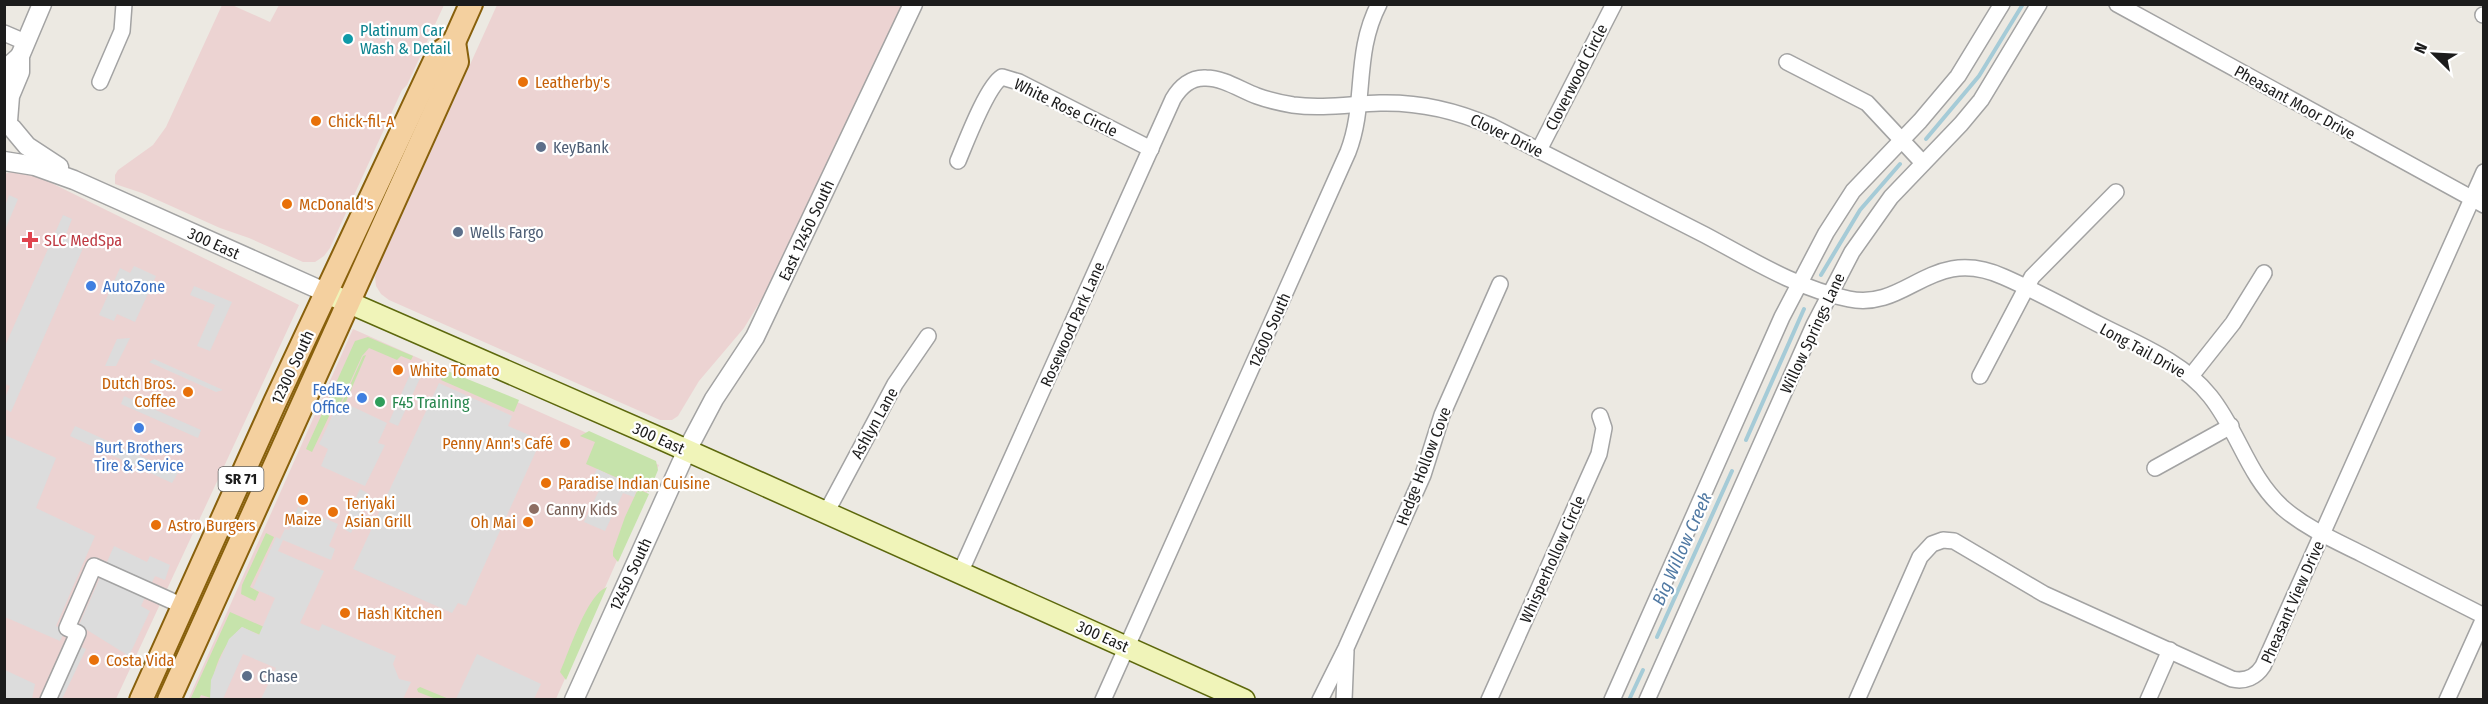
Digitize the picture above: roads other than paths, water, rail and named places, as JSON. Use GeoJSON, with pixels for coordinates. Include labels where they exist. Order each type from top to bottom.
{"type":"FeatureCollection","features":[{"type":"Feature","properties":{"kind":"main road","name":"12300 South"},"geometry":{"type":"LineString","coordinates":[[141,699],[438,54],[454,42],[471,4]]}},
{"type":"Feature","properties":{"kind":"main road","name":"12300 South"},"geometry":{"type":"LineString","coordinates":[[169,699],[457,62],[454,42]]}},
{"type":"Feature","properties":{"kind":"main road","name":"300 East"},"geometry":{"type":"LineString","coordinates":[[327,293],[687,450],[1244,699]]}},
{"type":"Feature","properties":{"kind":"street"},"geometry":{"type":"LineString","coordinates":[[4,160],[13,143],[8,122],[10,96],[20,72],[23,49],[42,4]]}},
{"type":"Feature","properties":{"kind":"street"},"geometry":{"type":"LineString","coordinates":[[100,82],[122,31],[124,4]]}},
{"type":"Feature","properties":{"kind":"street","name":"East 12450 South"},"geometry":{"type":"LineString","coordinates":[[687,450],[714,399],[755,337],[913,4]]}},
{"type":"Feature","properties":{"kind":"street","name":"12600 South"},"geometry":{"type":"LineString","coordinates":[[1103,699],[1348,152],[1354,136],[1362,53],[1369,25],[1379,4]]}},
{"type":"Feature","properties":{"kind":"street","name":"Cloverwood Circle"},"geometry":{"type":"LineString","coordinates":[[1539,150],[1614,4]]}},
{"type":"Feature","properties":{"kind":"street","name":"Willow Springs Lane"},"geometry":{"type":"LineString","coordinates":[[1612,699],[1800,282],[1826,232],[1853,191],[1958,76],[2002,4]]}},
{"type":"Feature","properties":{"kind":"street","name":"Willow Springs Lane"},"geometry":{"type":"LineString","coordinates":[[1647,699],[1829,294],[1852,252],[1878,212],[1981,100],[2039,4]]}},
{"type":"Feature","properties":{"kind":"street","name":"Pheasant Moor Drive"},"geometry":{"type":"LineString","coordinates":[[2117,4],[2478,202]]}},
{"type":"Feature","properties":{"kind":"street"},"geometry":{"type":"LineString","coordinates":[[4,33],[23,49]]}},
{"type":"Feature","properties":{"kind":"street"},"geometry":{"type":"LineString","coordinates":[[4,75],[23,49]]}},
{"type":"Feature","properties":{"kind":"street"},"geometry":{"type":"LineString","coordinates":[[1787,62],[1861,99],[1923,163]]}},
{"type":"Feature","properties":{"kind":"street","name":"White Rose Circle"},"geometry":{"type":"LineString","coordinates":[[958,161],[989,93],[997,80],[1002,77],[1019,82],[1151,149]]}},
{"type":"Feature","properties":{"kind":"street","name":"Clover Drive"},"geometry":{"type":"LineString","coordinates":[[1191,81],[1216,79],[1260,97],[1294,105],[1357,106],[1400,103],[1440,107],[1473,117],[1800,282]]}},
{"type":"Feature","properties":{"kind":"street","name":"Rosewood Park Lane"},"geometry":{"type":"LineString","coordinates":[[960,573],[1177,92],[1191,81]]}},
{"type":"Feature","properties":{"kind":"street","name":"300 East"},"geometry":{"type":"LineString","coordinates":[[8,122],[27,147],[74,180]]}},
{"type":"Feature","properties":{"kind":"street","name":"300 East"},"geometry":{"type":"LineString","coordinates":[[4,160],[35,166],[74,180],[327,293]]}},
{"type":"Feature","properties":{"kind":"street","name":"Pheasant View Drive"},"geometry":{"type":"LineString","coordinates":[[1857,699],[1920,557],[1932,544],[1943,540],[1960,544],[2044,594],[2232,679],[2245,680],[2258,674],[2264,666],[2322,534],[2478,202],[2484,172]]}},
{"type":"Feature","properties":{"kind":"street"},"geometry":{"type":"LineString","coordinates":[[1980,376],[2026,287],[2046,261],[2116,192]]}},
{"type":"Feature","properties":{"kind":"street","name":"Long Tail Drive"},"geometry":{"type":"LineString","coordinates":[[1800,282],[1829,294],[1854,300],[1873,301],[1885,298],[1926,276],[1957,267],[1988,270],[2026,287],[2157,354],[2191,376],[2208,393],[2231,426],[2246,460],[2265,489],[2285,509],[2322,534],[2484,617]]}},
{"type":"Feature","properties":{"kind":"street"},"geometry":{"type":"LineString","coordinates":[[2191,376],[2233,323],[2264,273]]}},
{"type":"Feature","properties":{"kind":"street","name":"Hedge Hollow Cove"},"geometry":{"type":"LineString","coordinates":[[1320,699],[1346,648],[1423,475],[1442,414],[1500,284]]}},
{"type":"Feature","properties":{"kind":"street","name":"Ashlyn Lane"},"geometry":{"type":"LineString","coordinates":[[826,513],[895,384],[928,336]]}},
{"type":"Feature","properties":{"kind":"street","name":"Whisperhollow Circle"},"geometry":{"type":"LineString","coordinates":[[1489,699],[1599,454],[1604,428],[1600,416]]}},
{"type":"Feature","properties":{"kind":"street"},"geometry":{"type":"LineString","coordinates":[[2155,468],[2231,426]]}},
{"type":"Feature","properties":{"kind":"street","name":"12450 South"},"geometry":{"type":"LineString","coordinates":[[574,699],[687,450]]}},
{"type":"Feature","properties":{"kind":"street"},"geometry":{"type":"LineString","coordinates":[[48,699],[78,633],[67,628],[94,566],[183,606]]}},
{"type":"Feature","properties":{"kind":"street"},"geometry":{"type":"LineString","coordinates":[[2447,699],[2484,617]]}},
{"type":"Feature","properties":{"kind":"street","name":"Hedge Hollow Cove"},"geometry":{"type":"LineString","coordinates":[[1344,699],[1346,648]]}},
{"type":"Feature","properties":{"kind":"street"},"geometry":{"type":"LineString","coordinates":[[2148,699],[2170,650]]}},
{"type":"Feature","properties":{"kind":"waterway","name":"Big Willow Creek"},"geometry":{"type":"LineString","coordinates":[[1926,139],[1979,76],[2023,4]]}},
{"type":"Feature","properties":{"kind":"waterway","name":"Big Willow Creek"},"geometry":{"type":"LineString","coordinates":[[1821,275],[1860,210],[1900,164]]}},
{"type":"Feature","properties":{"kind":"waterway","name":"Big Willow Creek"},"geometry":{"type":"LineString","coordinates":[[1746,440],[1804,309]]}},
{"type":"Feature","properties":{"kind":"waterway","name":"Big Willow Creek"},"geometry":{"type":"LineString","coordinates":[[1657,637],[1732,471]]}},
{"type":"Feature","properties":{"kind":"waterway","name":"Big Willow Creek"},"geometry":{"type":"LineString","coordinates":[[1629,700],[1643,670]]}},
{"type":"Feature","properties":{"kind":"place","name":"Platinum Car Wash & Detail"},"geometry":{"type":"Point","coordinates":[348,39]}},
{"type":"Feature","properties":{"kind":"place","name":"Leatherby's"},"geometry":{"type":"Point","coordinates":[523,82]}},
{"type":"Feature","properties":{"kind":"place","name":"Chick-fil-A"},"geometry":{"type":"Point","coordinates":[316,121]}},
{"type":"Feature","properties":{"kind":"place","name":"KeyBank"},"geometry":{"type":"Point","coordinates":[541,147]}},
{"type":"Feature","properties":{"kind":"place","name":"McDonald's"},"geometry":{"type":"Point","coordinates":[287,204]}},
{"type":"Feature","properties":{"kind":"place","name":"Wells Fargo"},"geometry":{"type":"Point","coordinates":[458,232]}},
{"type":"Feature","properties":{"kind":"place","name":"SLC MedSpa"},"geometry":{"type":"Point","coordinates":[30,240]}},
{"type":"Feature","properties":{"kind":"place","name":"AutoZone"},"geometry":{"type":"Point","coordinates":[91,286]}},
{"type":"Feature","properties":{"kind":"place","name":"White Tomato"},"geometry":{"type":"Point","coordinates":[398,370]}},
{"type":"Feature","properties":{"kind":"place","name":"Dutch Bros. Coffee"},"geometry":{"type":"Point","coordinates":[188,392]}},
{"type":"Feature","properties":{"kind":"place","name":"FedEx Office"},"geometry":{"type":"Point","coordinates":[362,398]}},
{"type":"Feature","properties":{"kind":"place","name":"F45 Training"},"geometry":{"type":"Point","coordinates":[380,402]}},
{"type":"Feature","properties":{"kind":"place","name":"Burt Brothers Tire & Service"},"geometry":{"type":"Point","coordinates":[139,428]}},
{"type":"Feature","properties":{"kind":"place","name":"Penny Ann's Café"},"geometry":{"type":"Point","coordinates":[565,443]}},
{"type":"Feature","properties":{"kind":"place","name":"Paradise Indian Cuisine"},"geometry":{"type":"Point","coordinates":[546,483]}},
{"type":"Feature","properties":{"kind":"place","name":"Maize"},"geometry":{"type":"Point","coordinates":[303,500]}},
{"type":"Feature","properties":{"kind":"place","name":"Canny Kids"},"geometry":{"type":"Point","coordinates":[534,509]}},
{"type":"Feature","properties":{"kind":"place","name":"Teriyaki Asian Grill"},"geometry":{"type":"Point","coordinates":[333,512]}},
{"type":"Feature","properties":{"kind":"place","name":"Oh Mai"},"geometry":{"type":"Point","coordinates":[528,522]}},
{"type":"Feature","properties":{"kind":"place","name":"Astro Burgers"},"geometry":{"type":"Point","coordinates":[156,525]}},
{"type":"Feature","properties":{"kind":"place","name":"Hash Kitchen"},"geometry":{"type":"Point","coordinates":[345,613]}},
{"type":"Feature","properties":{"kind":"place","name":"Costa Vida"},"geometry":{"type":"Point","coordinates":[94,660]}},
{"type":"Feature","properties":{"kind":"place","name":"Chase"},"geometry":{"type":"Point","coordinates":[247,676]}}]}
